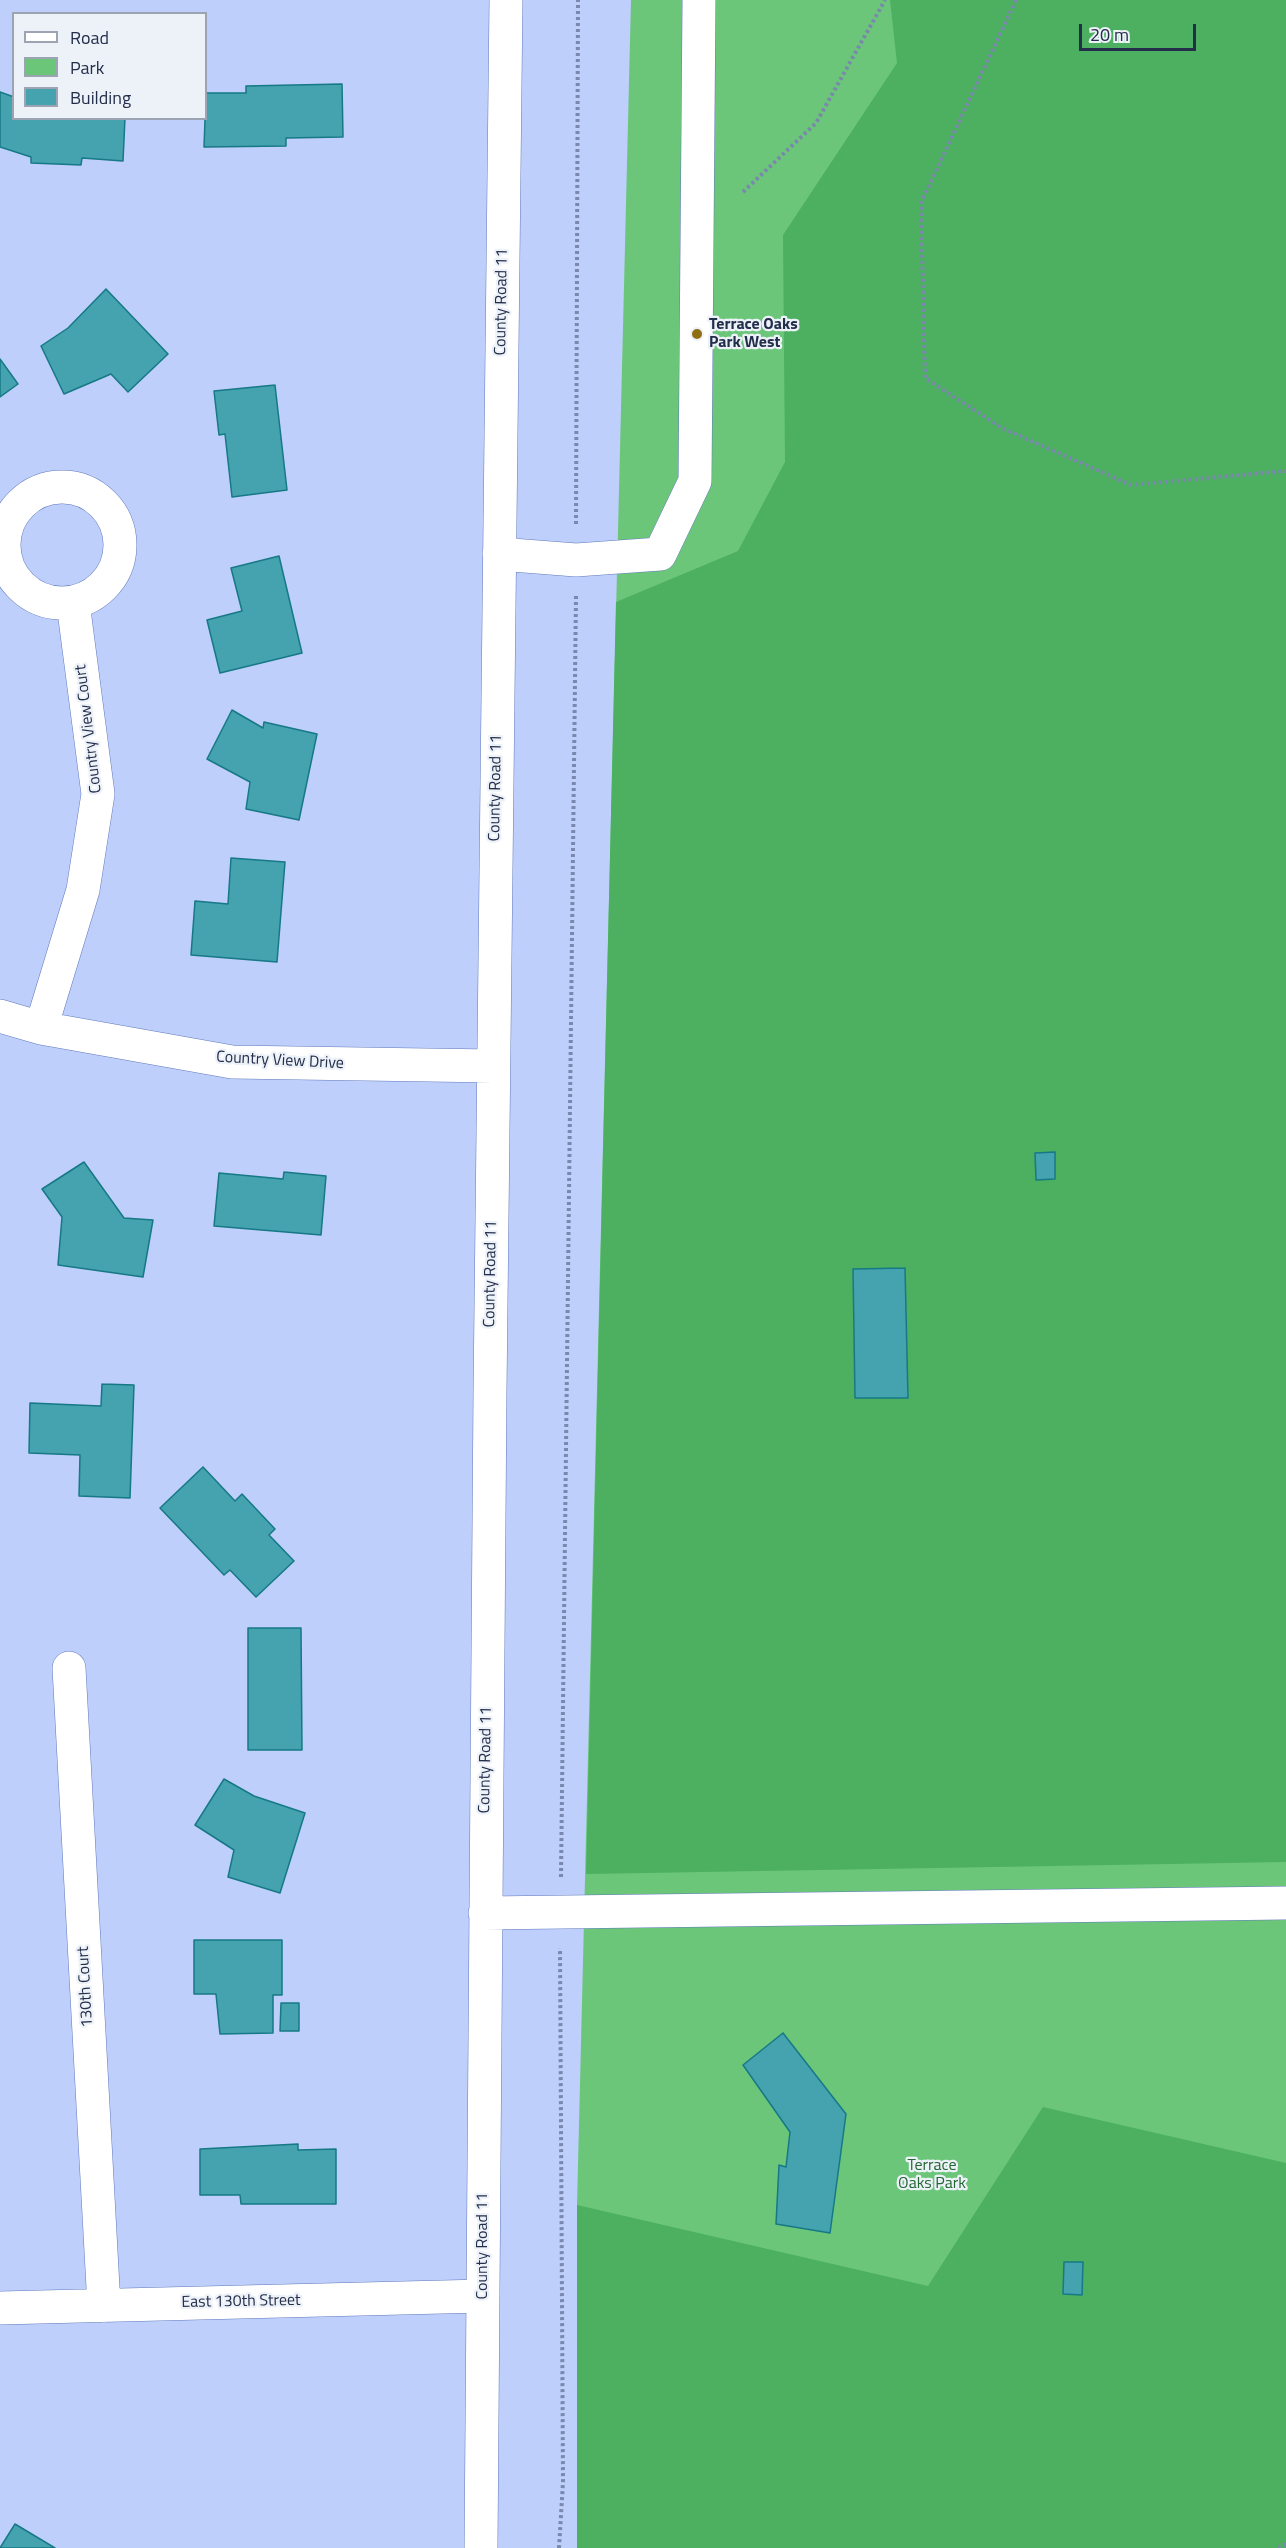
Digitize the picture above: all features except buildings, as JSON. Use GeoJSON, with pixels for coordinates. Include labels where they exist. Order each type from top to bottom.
{"type":"FeatureCollection","features":[{"type":"Feature","properties":{"kind":"street","name":"County Road 11"},"geometry":{"type":"LineString","coordinates":[[481,2548],[493,1066],[506,0]]}},
{"type":"Feature","properties":{"kind":"street"},"geometry":{"type":"LineString","coordinates":[[499,554],[576,560],[660,554],[695,481],[699,0]]}},
{"type":"Feature","properties":{"kind":"street","name":"Country View Court"},"geometry":{"type":"LineString","coordinates":[[40,1028],[83,890],[98,794],[73,603]]}},
{"type":"Feature","properties":{"kind":"street","name":"Country View Drive"},"geometry":{"type":"LineString","coordinates":[[0,1016],[40,1028],[232,1062],[493,1066]]}},
{"type":"Feature","properties":{"kind":"street","name":"130th Court"},"geometry":{"type":"LineString","coordinates":[[69,1668],[104,2306]]}},
{"type":"Feature","properties":{"kind":"street"},"geometry":{"type":"LineString","coordinates":[[485,1913],[1286,1903]]}},
{"type":"Feature","properties":{"kind":"street","name":"East 130th Street"},"geometry":{"type":"LineString","coordinates":[[0,2308],[483,2296]]}},
{"type":"Feature","properties":{"kind":"path"},"geometry":{"type":"LineString","coordinates":[[559,2548],[563,2482],[560,1912],[576,560],[578,0]]}},
{"type":"Feature","properties":{"kind":"path"},"geometry":{"type":"LineString","coordinates":[[743,192],[816,123],[885,0]]}},
{"type":"Feature","properties":{"kind":"path"},"geometry":{"type":"LineString","coordinates":[[1016,0],[921,203],[925,378],[1002,428],[1131,485],[1286,471]]}},
{"type":"Feature","properties":{"kind":"path"},"geometry":{"type":"LineString","coordinates":[[1278,2548],[1286,2544]]}},
{"type":"Feature","properties":{"kind":"green space","name":"Terrace Oaks Park"},"geometry":{"type":"Polygon","coordinates":[[[631,0],[1286,0],[1286,2548],[577,2548],[577,2205],[631,0]]]}},
{"type":"Feature","properties":{"kind":"green space","name":"Terrace Oaks Park"},"geometry":{"type":"Polygon","coordinates":[[[890,0],[1286,0],[1286,1862],[586,1874],[616,602],[738,551],[785,462],[783,235],[897,63],[890,0]]]}},
{"type":"Feature","properties":{"kind":"green space"},"geometry":{"type":"Polygon","coordinates":[[[1043,2107],[1286,2163],[1286,2548],[577,2548],[577,2205],[928,2286],[1043,2107]]]}},
{"type":"Feature","properties":{"kind":"place","name":"Terrace Oaks Park West"},"geometry":{"type":"Point","coordinates":[697,334]}}]}
